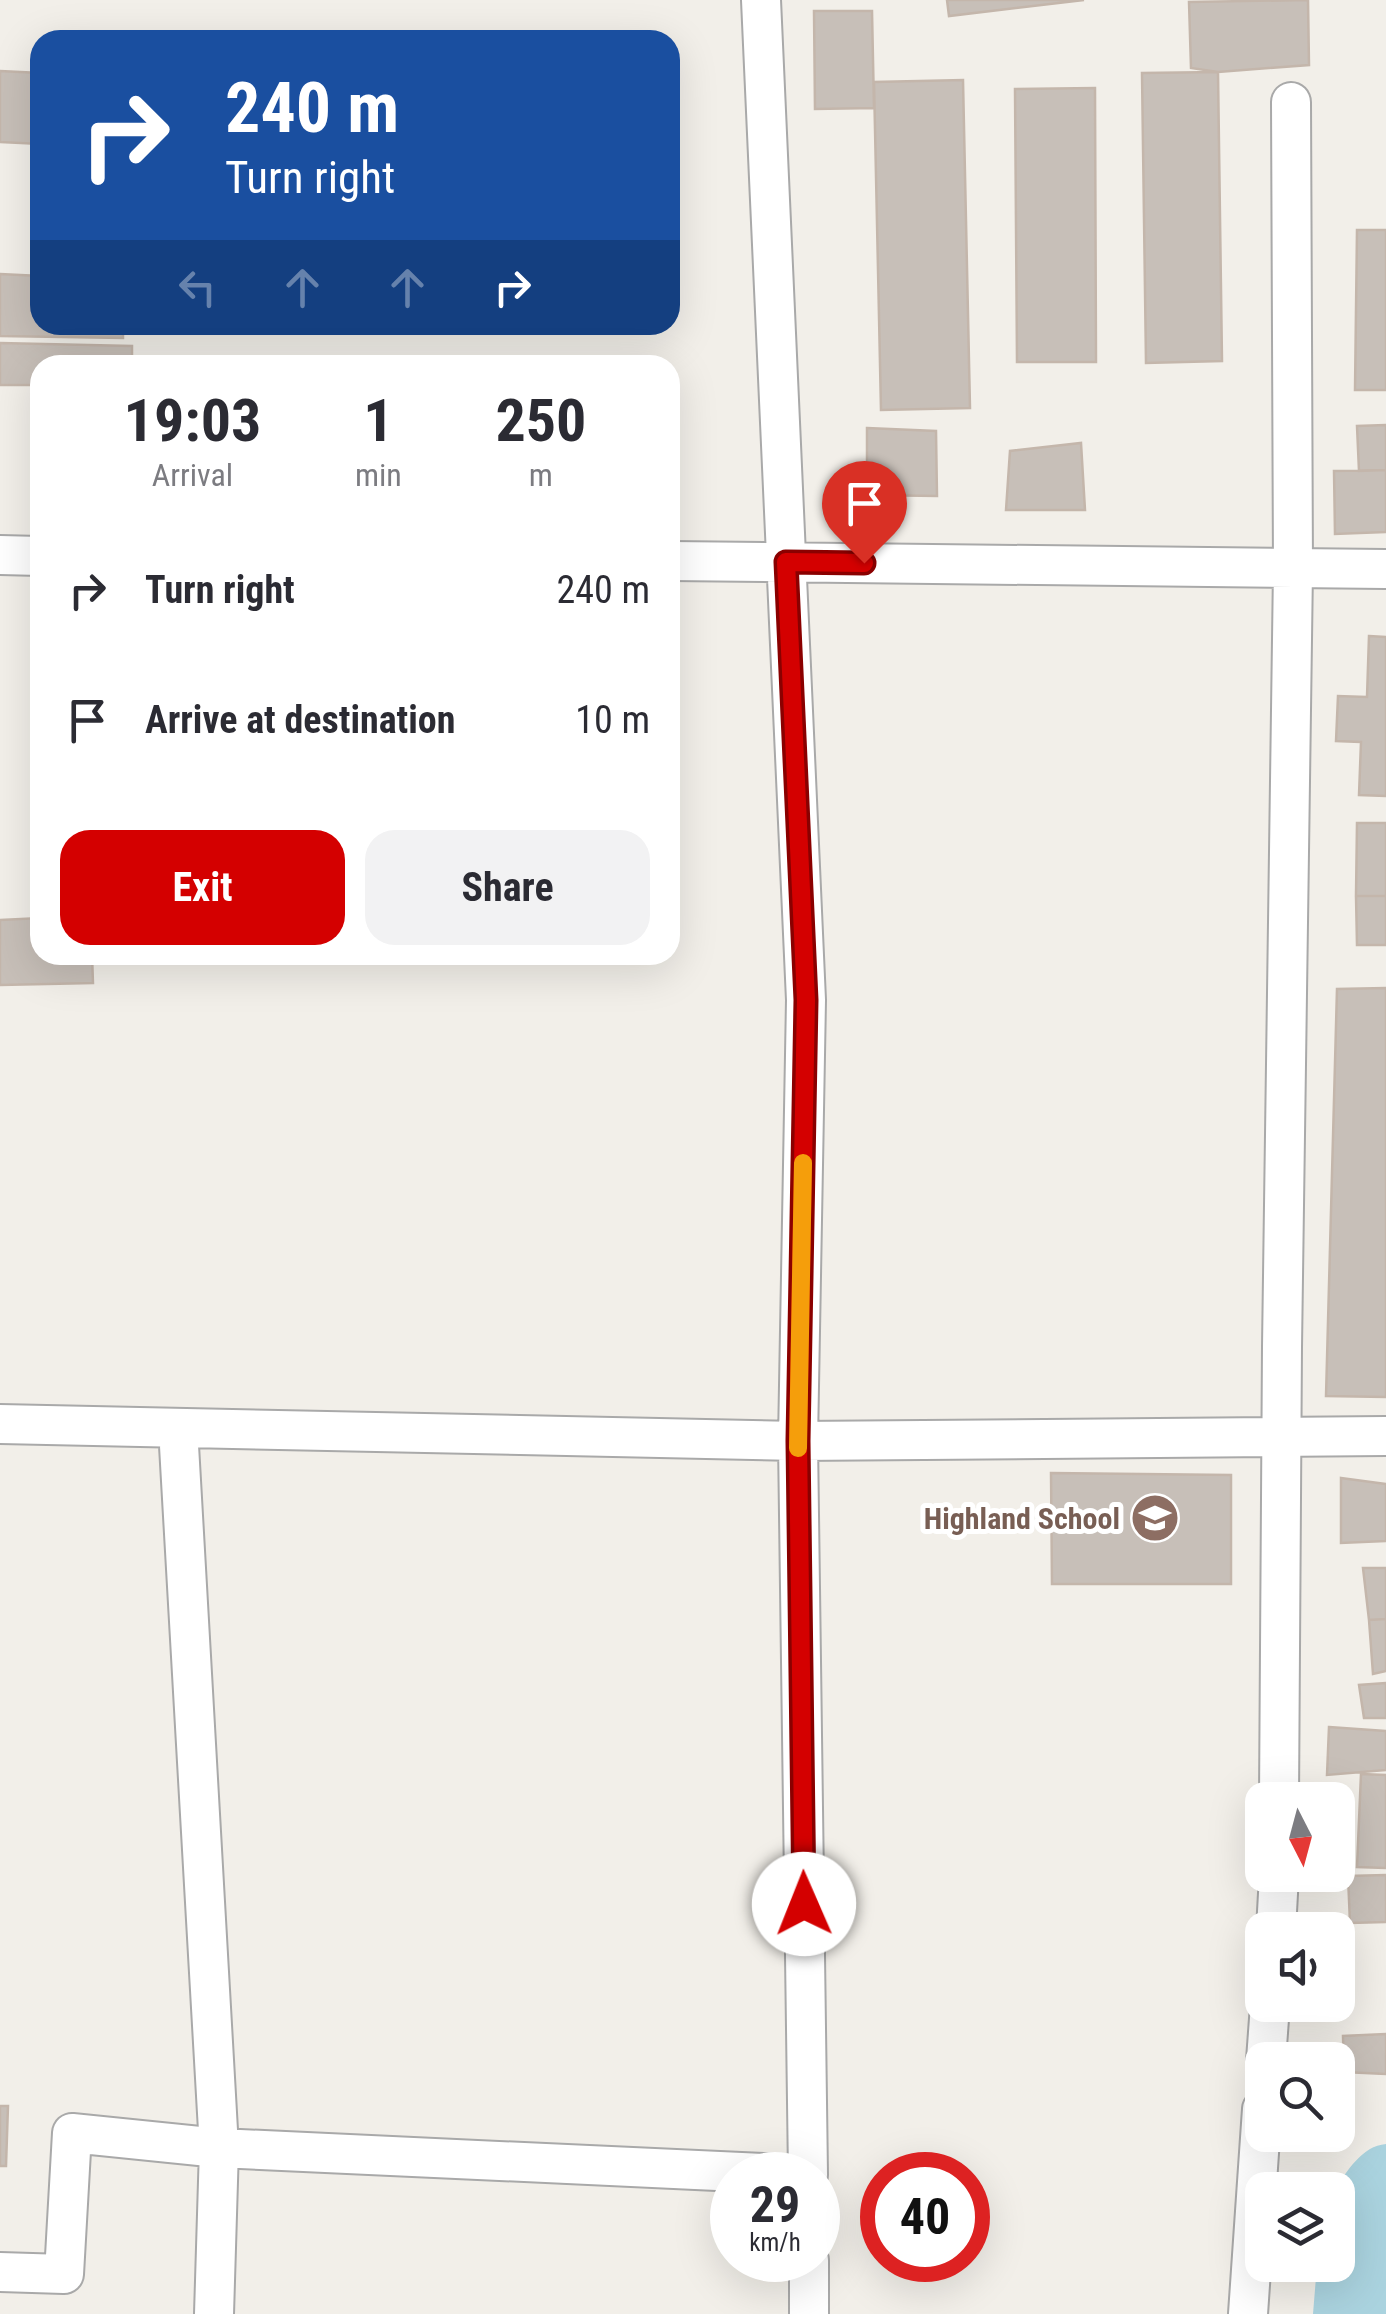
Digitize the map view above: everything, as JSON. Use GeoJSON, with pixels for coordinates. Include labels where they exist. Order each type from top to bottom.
{"type":"FeatureCollection","features":[{"type":"Feature","properties":{"kind":"street"},"geometry":{"type":"LineString","coordinates":[[761,0],[806,1000],[798,1441],[806,2152]]}},
{"type":"Feature","properties":{"kind":"street"},"geometry":{"type":"LineString","coordinates":[[1280,1782],[1293,569],[1291,102]]}},
{"type":"Feature","properties":{"kind":"street"},"geometry":{"type":"LineString","coordinates":[[0,555],[30,556]]}},
{"type":"Feature","properties":{"kind":"street"},"geometry":{"type":"LineString","coordinates":[[680,561],[1386,569]]}},
{"type":"Feature","properties":{"kind":"street"},"geometry":{"type":"LineString","coordinates":[[0,1424],[798,1441],[1386,1436]]}},
{"type":"Feature","properties":{"kind":"street"},"geometry":{"type":"LineString","coordinates":[[178,1428],[219,2148],[214,2314]]}},
{"type":"Feature","properties":{"kind":"street"},"geometry":{"type":"LineString","coordinates":[[0,2272],[64,2274],[72,2132],[219,2148],[710,2171]]}},
{"type":"Feature","properties":{"kind":"street"},"geometry":{"type":"LineString","coordinates":[[1248,2314],[1259,2152]]}},
{"type":"Feature","properties":{"kind":"street"},"geometry":{"type":"LineString","coordinates":[[809,2282],[809,2314]]}},
{"type":"Feature","properties":{"kind":"water"},"geometry":{"type":"Polygon","coordinates":[[[1386,2144],[1386,2314],[1313,2314],[1316,2282],[1355,2282],[1355,2172],[1347,2172],[1362,2154],[1386,2144]]]}},
{"type":"Feature","properties":{"kind":"building"},"geometry":{"type":"Polygon","coordinates":[[[947,0],[1084,0],[949,16],[947,0]]]}},
{"type":"Feature","properties":{"kind":"building"},"geometry":{"type":"Polygon","coordinates":[[[1308,0],[1309,65],[1218,72],[1191,68],[1189,2],[1308,0]]]}},
{"type":"Feature","properties":{"kind":"building"},"geometry":{"type":"Polygon","coordinates":[[[814,11],[872,11],[874,108],[815,109],[814,11]]]}},
{"type":"Feature","properties":{"kind":"building"},"geometry":{"type":"Polygon","coordinates":[[[0,71],[30,72],[30,144],[0,142],[0,71]]]}},
{"type":"Feature","properties":{"kind":"building"},"geometry":{"type":"Polygon","coordinates":[[[1218,72],[1222,361],[1146,363],[1142,73],[1218,72]]]}},
{"type":"Feature","properties":{"kind":"building"},"geometry":{"type":"Polygon","coordinates":[[[963,80],[970,408],[881,410],[874,82],[963,80]]]}},
{"type":"Feature","properties":{"kind":"building"},"geometry":{"type":"Polygon","coordinates":[[[1095,88],[1096,362],[1017,362],[1015,89],[1095,88]]]}},
{"type":"Feature","properties":{"kind":"building"},"geometry":{"type":"Polygon","coordinates":[[[1357,230],[1386,230],[1386,390],[1355,390],[1357,230]]]}},
{"type":"Feature","properties":{"kind":"building"},"geometry":{"type":"Polygon","coordinates":[[[0,274],[30,276],[30,335],[123,338],[0,336],[0,274]]]}},
{"type":"Feature","properties":{"kind":"building"},"geometry":{"type":"Polygon","coordinates":[[[0,343],[132,346],[132,355],[30,355],[30,385],[0,385],[0,343]]]}},
{"type":"Feature","properties":{"kind":"building"},"geometry":{"type":"Polygon","coordinates":[[[1386,425],[1386,470],[1359,471],[1357,426],[1386,425]]]}},
{"type":"Feature","properties":{"kind":"building"},"geometry":{"type":"Polygon","coordinates":[[[867,428],[936,431],[937,496],[867,495],[867,428]]]}},
{"type":"Feature","properties":{"kind":"building"},"geometry":{"type":"Polygon","coordinates":[[[1081,443],[1085,510],[1006,510],[1010,451],[1081,443]]]}},
{"type":"Feature","properties":{"kind":"building"},"geometry":{"type":"Polygon","coordinates":[[[1386,470],[1386,532],[1335,534],[1334,471],[1386,470]]]}},
{"type":"Feature","properties":{"kind":"building"},"geometry":{"type":"Polygon","coordinates":[[[1369,636],[1386,637],[1386,796],[1359,795],[1361,742],[1336,741],[1338,696],[1367,697],[1369,636]]]}},
{"type":"Feature","properties":{"kind":"building"},"geometry":{"type":"Polygon","coordinates":[[[1357,823],[1386,823],[1386,896],[1356,896],[1357,823]]]}},
{"type":"Feature","properties":{"kind":"building"},"geometry":{"type":"Polygon","coordinates":[[[1356,896],[1386,896],[1386,945],[1357,945],[1356,896]]]}},
{"type":"Feature","properties":{"kind":"building"},"geometry":{"type":"Polygon","coordinates":[[[30,918],[30,965],[92,965],[93,983],[0,985],[0,920],[30,918]]]}},
{"type":"Feature","properties":{"kind":"building"},"geometry":{"type":"Polygon","coordinates":[[[1386,988],[1386,1397],[1326,1396],[1337,989],[1386,988]]]}},
{"type":"Feature","properties":{"kind":"building"},"geometry":{"type":"Polygon","coordinates":[[[1051,1473],[1231,1475],[1231,1584],[1052,1584],[1051,1473]]]}},
{"type":"Feature","properties":{"kind":"building"},"geometry":{"type":"Polygon","coordinates":[[[1341,1478],[1386,1484],[1386,1541],[1341,1543],[1341,1478]]]}},
{"type":"Feature","properties":{"kind":"building"},"geometry":{"type":"Polygon","coordinates":[[[1363,1568],[1386,1568],[1386,1619],[1369,1620],[1363,1568]]]}},
{"type":"Feature","properties":{"kind":"building"},"geometry":{"type":"Polygon","coordinates":[[[1386,1619],[1386,1671],[1373,1674],[1369,1620],[1386,1619]]]}},
{"type":"Feature","properties":{"kind":"building"},"geometry":{"type":"Polygon","coordinates":[[[1386,1683],[1386,1718],[1364,1718],[1359,1685],[1386,1683]]]}},
{"type":"Feature","properties":{"kind":"building"},"geometry":{"type":"Polygon","coordinates":[[[1329,1727],[1386,1731],[1386,1770],[1327,1775],[1329,1727]]]}},
{"type":"Feature","properties":{"kind":"building"},"geometry":{"type":"Polygon","coordinates":[[[1361,1774],[1386,1775],[1386,1868],[1357,1867],[1361,1774]]]}},
{"type":"Feature","properties":{"kind":"building"},"geometry":{"type":"Polygon","coordinates":[[[1386,1875],[1386,1922],[1355,1923],[1355,1912],[1350,1912],[1349,1892],[1355,1892],[1355,1876],[1386,1875]]]}},
{"type":"Feature","properties":{"kind":"building"},"geometry":{"type":"Polygon","coordinates":[[[1386,2034],[1386,2074],[1355,2073],[1355,2042],[1343,2042],[1343,2036],[1386,2034]]]}},
{"type":"Feature","properties":{"kind":"building"},"geometry":{"type":"Polygon","coordinates":[[[0,2106],[8,2106],[6,2166],[0,2166],[0,2106]]]}},
{"type":"Feature","properties":{"kind":"slow traffic"},"geometry":{"type":"LineString","coordinates":[[798,1448],[803,1163]]}},
{"type":"Feature","properties":{"kind":"place","name":"Highland School"},"geometry":{"type":"Point","coordinates":[1155,1518]}},
{"type":"Feature","properties":{"kind":"route"},"geometry":{"type":"LineString","coordinates":[[804,1904],[798,1441],[806,1000],[786,562],[864,563]]}}]}
